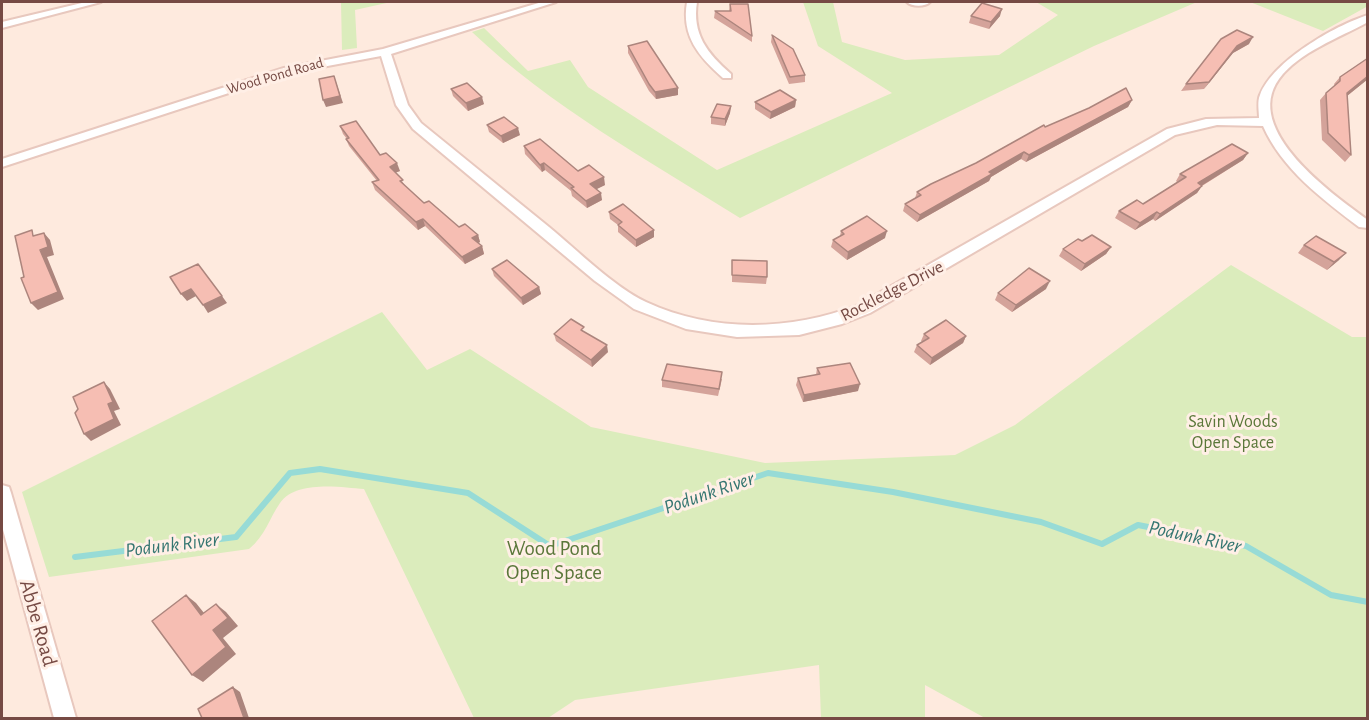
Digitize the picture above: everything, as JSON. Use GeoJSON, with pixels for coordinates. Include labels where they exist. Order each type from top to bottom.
{"type":"FeatureCollection","features":[{"type":"Feature","properties":{"kind":"street"},"geometry":{"type":"LineString","coordinates":[[2,25],[96,2]]}},
{"type":"Feature","properties":{"kind":"street","name":"Wood Pond Road"},"geometry":{"type":"LineString","coordinates":[[2,163],[288,70],[385,52],[551,2]]}},
{"type":"Feature","properties":{"kind":"street"},"geometry":{"type":"LineString","coordinates":[[692,2],[689,13],[690,35],[703,54],[727,76]]}},
{"type":"Feature","properties":{"kind":"street"},"geometry":{"type":"LineString","coordinates":[[912,2],[925,2]]}},
{"type":"Feature","properties":{"kind":"street"},"geometry":{"type":"LineString","coordinates":[[1364,224],[1330,199],[1298,168],[1265,122],[1265,99],[1273,79],[1293,61],[1368,18]]}},
{"type":"Feature","properties":{"kind":"street","name":"Rockledge Drive"},"geometry":{"type":"LineString","coordinates":[[385,52],[402,105],[417,126],[600,277],[639,305],[686,323],[737,331],[799,329],[836,320],[864,309],[1171,132],[1197,122],[1227,119],[1265,122]]}},
{"type":"Feature","properties":{"kind":"street","name":"Abbe Road"},"geometry":{"type":"LineString","coordinates":[[2,493],[65,718]]}},
{"type":"Feature","properties":{"kind":"green space"},"geometry":{"type":"Polygon","coordinates":[[[391,2],[355,10],[357,48],[342,50],[341,3],[391,2]]]}},
{"type":"Feature","properties":{"kind":"green space"},"geometry":{"type":"Polygon","coordinates":[[[803,2],[833,2],[842,42],[905,60],[999,55],[1058,15],[1036,2],[1197,2],[1094,46],[740,218],[567,109],[534,85],[472,32],[484,28],[528,71],[570,60],[588,87],[717,170],[892,93],[818,46],[803,2]]]}},
{"type":"Feature","properties":{"kind":"green space"},"geometry":{"type":"Polygon","coordinates":[[[1250,2],[1367,2],[1368,6],[1323,31],[1250,2]]]}},
{"type":"Feature","properties":{"kind":"green space","name":"Wood Pond Open Space"},"geometry":{"type":"Polygon","coordinates":[[[1231,265],[1352,337],[1367,337],[1367,718],[985,718],[925,685],[925,718],[821,718],[819,665],[575,700],[548,718],[474,718],[364,489],[319,487],[296,491],[280,503],[263,533],[249,549],[49,577],[22,492],[382,312],[427,370],[470,349],[591,427],[765,463],[955,455],[1015,425],[1231,265]]]}},
{"type":"Feature","properties":{"kind":"building"},"geometry":{"type":"Polygon","coordinates":[[[982,3],[1002,9],[991,22],[971,16],[982,3]]]}},
{"type":"Feature","properties":{"kind":"building"},"geometry":{"type":"Polygon","coordinates":[[[730,4],[748,4],[752,36],[715,11],[731,11],[730,4]]]}},
{"type":"Feature","properties":{"kind":"building"},"geometry":{"type":"Polygon","coordinates":[[[1237,30],[1253,37],[1237,46],[1209,82],[1186,84],[1221,39],[1237,30]]]}},
{"type":"Feature","properties":{"kind":"building"},"geometry":{"type":"Polygon","coordinates":[[[772,35],[793,49],[805,75],[790,77],[772,35]]]}},
{"type":"Feature","properties":{"kind":"building"},"geometry":{"type":"Polygon","coordinates":[[[647,41],[678,88],[655,92],[649,84],[628,46],[647,41]]]}},
{"type":"Feature","properties":{"kind":"building"},"geometry":{"type":"Polygon","coordinates":[[[1368,58],[1368,76],[1347,93],[1351,155],[1328,133],[1326,93],[1340,81],[1340,77],[1368,58]]]}},
{"type":"Feature","properties":{"kind":"building"},"geometry":{"type":"Polygon","coordinates":[[[334,76],[340,96],[323,100],[319,79],[334,76]]]}},
{"type":"Feature","properties":{"kind":"building"},"geometry":{"type":"Polygon","coordinates":[[[467,83],[482,97],[466,103],[451,89],[467,83]]]}},
{"type":"Feature","properties":{"kind":"building"},"geometry":{"type":"Polygon","coordinates":[[[1126,88],[1132,100],[1029,155],[1024,152],[989,172],[992,174],[920,215],[905,204],[921,195],[917,192],[931,184],[976,163],[1044,125],[1045,127],[1089,108],[1126,88]]]}},
{"type":"Feature","properties":{"kind":"building"},"geometry":{"type":"Polygon","coordinates":[[[780,90],[796,100],[771,112],[755,102],[780,90]]]}},
{"type":"Feature","properties":{"kind":"building"},"geometry":{"type":"Polygon","coordinates":[[[717,104],[731,106],[725,119],[711,117],[717,104]]]}},
{"type":"Feature","properties":{"kind":"building"},"geometry":{"type":"Polygon","coordinates":[[[504,117],[518,128],[501,136],[487,125],[504,117]]]}},
{"type":"Feature","properties":{"kind":"building"},"geometry":{"type":"Polygon","coordinates":[[[356,121],[380,155],[386,153],[397,163],[390,167],[403,180],[400,181],[424,203],[429,201],[459,227],[465,224],[478,235],[472,238],[482,246],[462,257],[423,219],[416,222],[372,182],[379,180],[346,139],[349,138],[340,126],[356,121]]]}},
{"type":"Feature","properties":{"kind":"building"},"geometry":{"type":"Polygon","coordinates":[[[540,139],[578,171],[589,165],[604,177],[590,184],[601,193],[586,201],[571,188],[574,187],[544,163],[540,165],[524,146],[540,139]]]}},
{"type":"Feature","properties":{"kind":"building"},"geometry":{"type":"Polygon","coordinates":[[[1232,144],[1248,153],[1198,183],[1202,186],[1160,214],[1157,212],[1140,223],[1119,211],[1137,200],[1143,204],[1186,177],[1180,174],[1232,144]]]}},
{"type":"Feature","properties":{"kind":"building"},"geometry":{"type":"Polygon","coordinates":[[[623,204],[654,230],[636,240],[618,225],[622,222],[609,212],[623,204]]]}},
{"type":"Feature","properties":{"kind":"building"},"geometry":{"type":"Polygon","coordinates":[[[867,216],[887,231],[848,252],[833,240],[844,234],[841,231],[867,216]]]}},
{"type":"Feature","properties":{"kind":"building"},"geometry":{"type":"Polygon","coordinates":[[[32,230],[33,236],[44,233],[48,247],[40,250],[58,292],[31,303],[21,278],[24,277],[15,236],[32,230]]]}},
{"type":"Feature","properties":{"kind":"building"},"geometry":{"type":"Polygon","coordinates":[[[1092,235],[1111,247],[1085,264],[1063,249],[1078,239],[1082,241],[1092,235]]]}},
{"type":"Feature","properties":{"kind":"building"},"geometry":{"type":"Polygon","coordinates":[[[1316,236],[1346,253],[1334,262],[1304,245],[1316,236]]]}},
{"type":"Feature","properties":{"kind":"building"},"geometry":{"type":"Polygon","coordinates":[[[507,260],[539,287],[521,298],[492,269],[507,260]]]}},
{"type":"Feature","properties":{"kind":"building"},"geometry":{"type":"Polygon","coordinates":[[[732,260],[767,261],[767,277],[732,275],[732,260]]]}},
{"type":"Feature","properties":{"kind":"building"},"geometry":{"type":"Polygon","coordinates":[[[198,264],[222,296],[203,305],[191,289],[181,294],[170,277],[198,264]]]}},
{"type":"Feature","properties":{"kind":"building"},"geometry":{"type":"Polygon","coordinates":[[[1029,268],[1050,281],[1016,305],[998,293],[1029,268]]]}},
{"type":"Feature","properties":{"kind":"building"},"geometry":{"type":"Polygon","coordinates":[[[571,319],[584,327],[581,330],[607,345],[591,360],[554,334],[571,319]]]}},
{"type":"Feature","properties":{"kind":"building"},"geometry":{"type":"Polygon","coordinates":[[[946,320],[966,336],[932,358],[917,345],[929,338],[924,334],[946,320]]]}},
{"type":"Feature","properties":{"kind":"building"},"geometry":{"type":"Polygon","coordinates":[[[850,363],[860,384],[804,395],[798,378],[820,374],[817,368],[850,363]]]}},
{"type":"Feature","properties":{"kind":"building"},"geometry":{"type":"Polygon","coordinates":[[[667,364],[722,372],[719,389],[662,380],[667,364]]]}},
{"type":"Feature","properties":{"kind":"building"},"geometry":{"type":"Polygon","coordinates":[[[104,382],[113,402],[108,404],[114,419],[84,434],[75,413],[78,409],[73,397],[104,382]]]}},
{"type":"Feature","properties":{"kind":"building"},"geometry":{"type":"Polygon","coordinates":[[[186,595],[201,615],[216,604],[228,618],[213,630],[226,647],[192,675],[152,621],[186,595]]]}},
{"type":"Feature","properties":{"kind":"building"},"geometry":{"type":"Polygon","coordinates":[[[233,687],[244,718],[202,718],[198,709],[233,687]]]}},
{"type":"Feature","properties":{"kind":"waterway","name":"Podunk River"},"geometry":{"type":"LineString","coordinates":[[75,557],[236,537],[290,473],[320,469],[468,493],[550,546],[768,473],[893,492],[1041,522],[1102,544],[1138,525],[1246,546],[1331,595],[1368,602]]}},
{"type":"Feature","properties":{"kind":"park label","name":"Savin Woods Open Space"},"geometry":{"type":"Point","coordinates":[1233,432]}}]}
